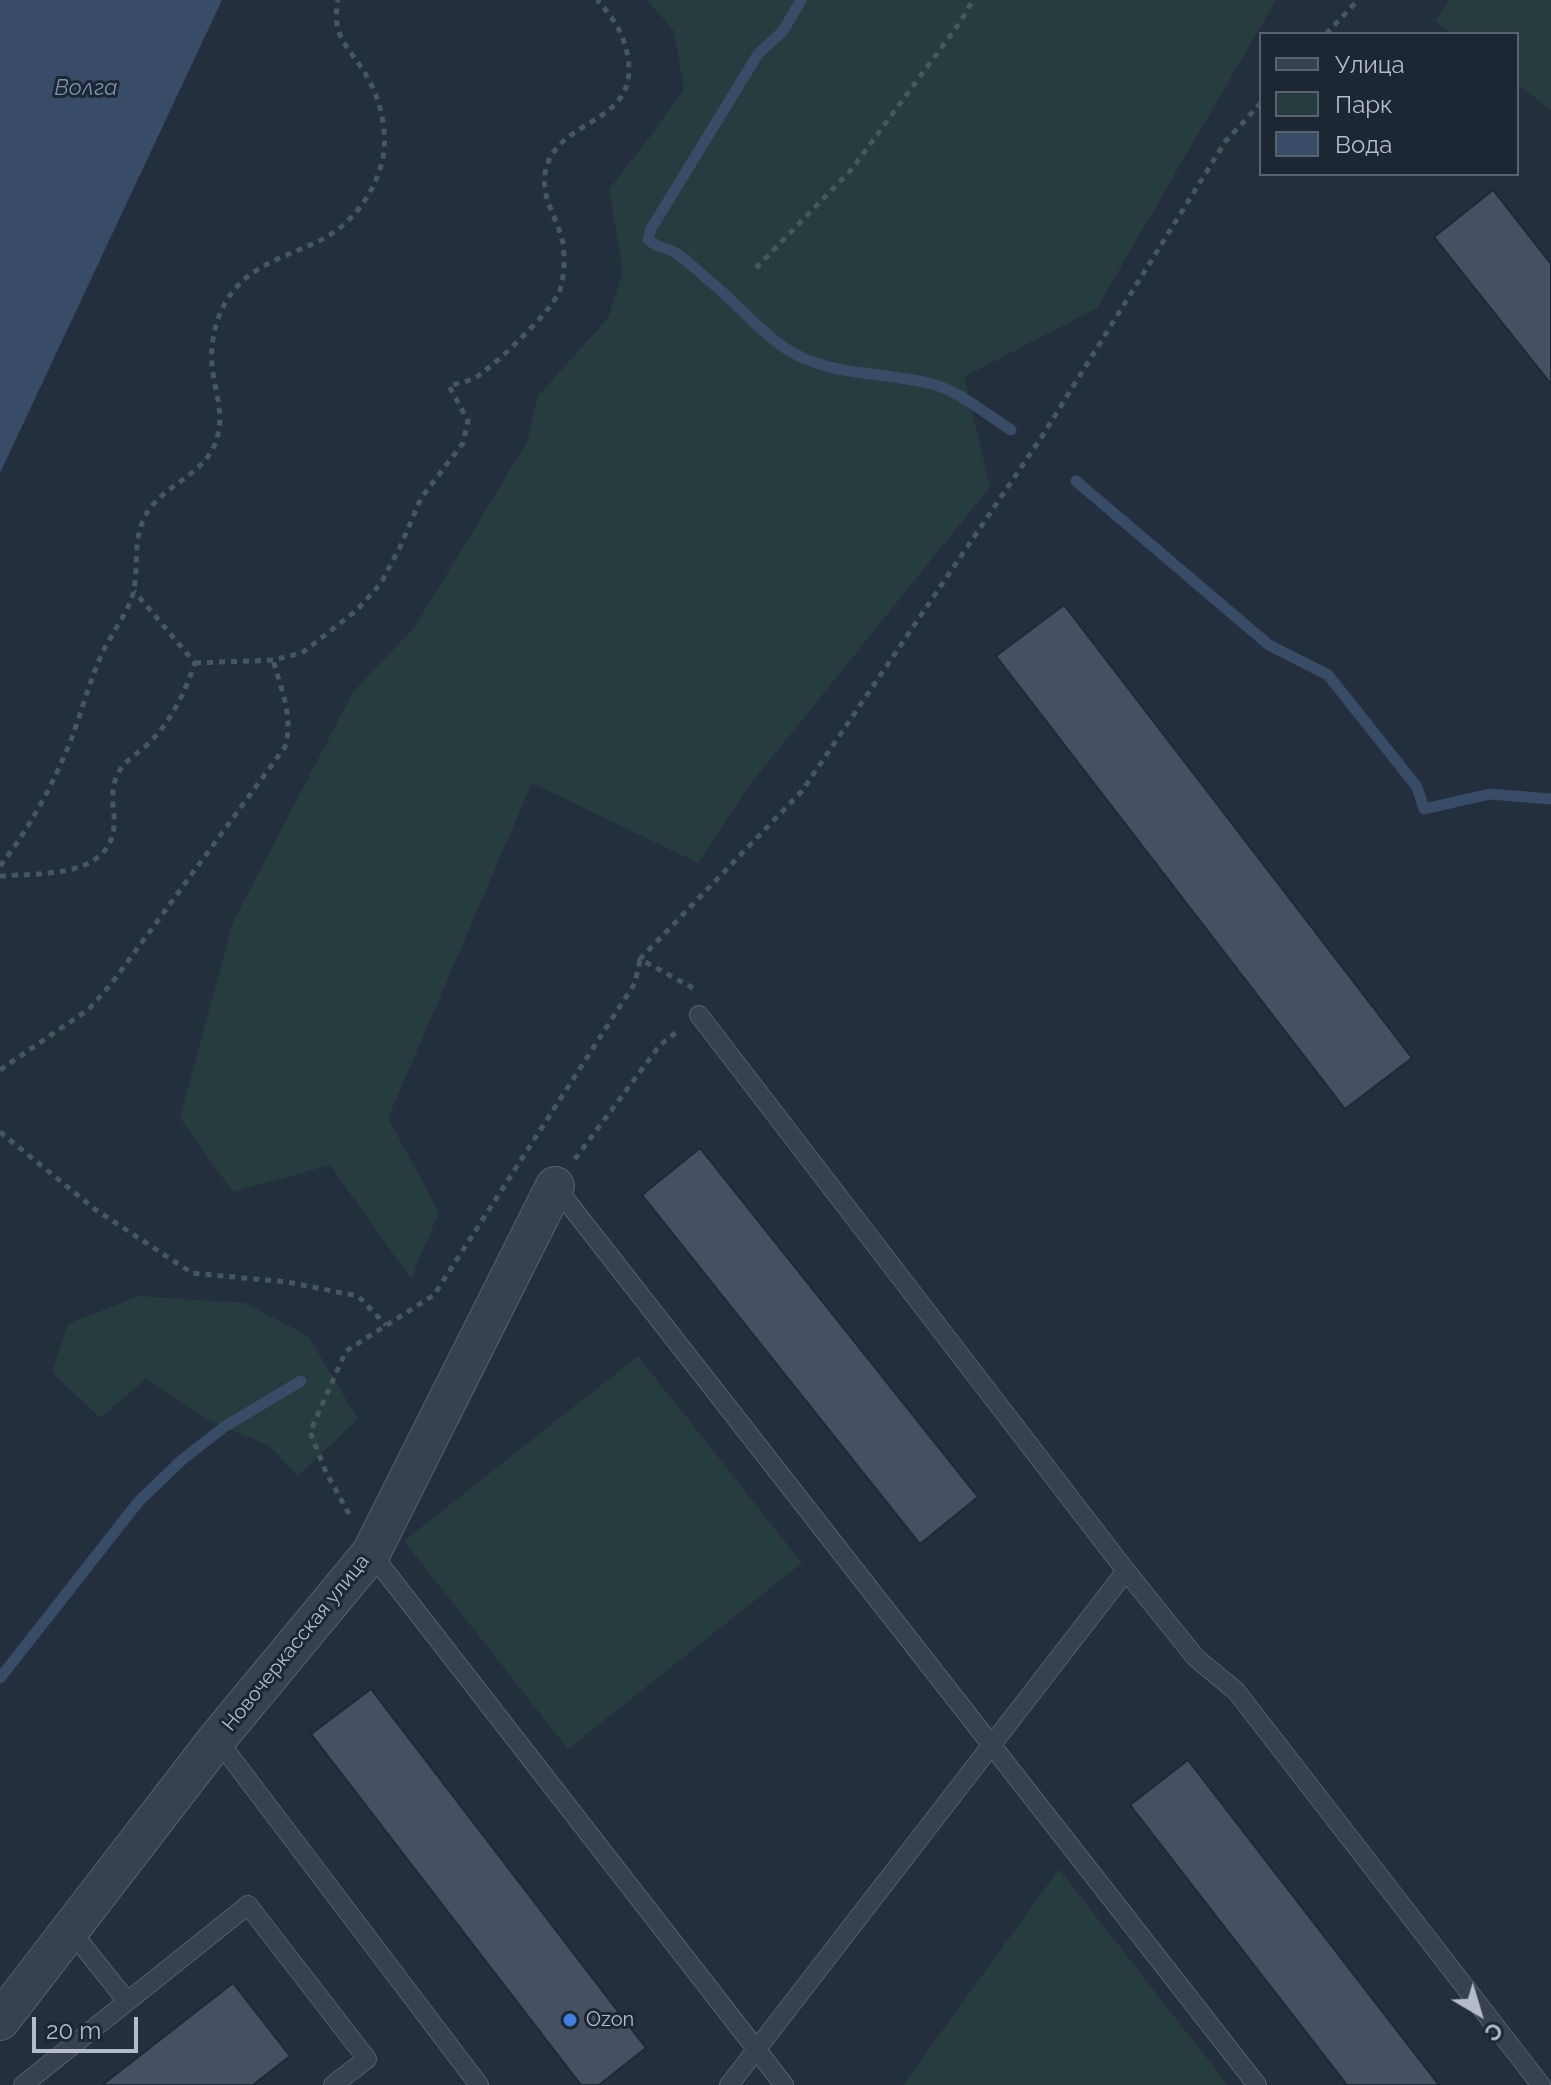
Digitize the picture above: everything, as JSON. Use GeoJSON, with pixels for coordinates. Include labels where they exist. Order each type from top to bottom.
{"type":"FeatureCollection","features":[{"type":"Feature","properties":{"kind":"street","name":"Новочеркасская улица"},"geometry":{"type":"LineString","coordinates":[[0,2021],[217,1739],[371,1553],[555,1186]]}},
{"type":"Feature","properties":{"kind":"lane"},"geometry":{"type":"LineString","coordinates":[[699,1015],[1126,1571],[1196,1658],[1236,1691],[1541,2085]]}},
{"type":"Feature","properties":{"kind":"lane"},"geometry":{"type":"LineString","coordinates":[[555,1186],[1257,2085]]}},
{"type":"Feature","properties":{"kind":"lane"},"geometry":{"type":"LineString","coordinates":[[371,1553],[784,2085]]}},
{"type":"Feature","properties":{"kind":"lane"},"geometry":{"type":"LineString","coordinates":[[729,2085],[1126,1571]]}},
{"type":"Feature","properties":{"kind":"lane"},"geometry":{"type":"LineString","coordinates":[[217,1739],[479,2085]]}},
{"type":"Feature","properties":{"kind":"lane"},"geometry":{"type":"LineString","coordinates":[[23,2085],[248,1905],[367,2059],[333,2085]]}},
{"type":"Feature","properties":{"kind":"lane"},"geometry":{"type":"LineString","coordinates":[[71,1931],[127,2001]]}},
{"type":"Feature","properties":{"kind":"path"},"geometry":{"type":"LineString","coordinates":[[0,866],[42,803],[70,744],[84,697],[103,651],[134,591],[138,541],[149,508],[197,468],[214,445],[222,417],[212,369],[214,332],[224,305],[235,288],[252,272],[323,240],[354,216],[366,201],[383,156],[383,119],[368,77],[341,42],[335,17],[338,0]]}},
{"type":"Feature","properties":{"kind":"path"},"geometry":{"type":"LineString","coordinates":[[195,663],[273,660],[302,653],[357,610],[381,583],[421,498],[463,443],[468,421],[449,386],[476,377],[551,307],[561,288],[563,243],[546,200],[544,174],[553,151],[568,134],[610,110],[626,90],[629,69],[624,38],[597,0]]}},
{"type":"Feature","properties":{"kind":"path"},"geometry":{"type":"LineString","coordinates":[[756,268],[851,170],[961,21],[973,0]]}},
{"type":"Feature","properties":{"kind":"path"},"geometry":{"type":"LineString","coordinates":[[1328,32],[1358,0]]}},
{"type":"Feature","properties":{"kind":"path"},"geometry":{"type":"LineString","coordinates":[[371,1553],[326,1472],[310,1432],[346,1351],[434,1295],[635,983],[640,959],[802,791],[1041,438],[1225,142],[1259,105]]}},
{"type":"Feature","properties":{"kind":"path"},"geometry":{"type":"LineString","coordinates":[[134,591],[195,663]]}},
{"type":"Feature","properties":{"kind":"path"},"geometry":{"type":"LineString","coordinates":[[0,1070],[89,1009],[112,983],[285,747],[290,731],[288,714],[273,660]]}},
{"type":"Feature","properties":{"kind":"path"},"geometry":{"type":"LineString","coordinates":[[0,876],[70,870],[96,861],[111,837],[114,784],[121,768],[151,742],[171,716],[195,663]]}},
{"type":"Feature","properties":{"kind":"path"},"geometry":{"type":"LineString","coordinates":[[555,1186],[660,1045],[699,1015],[711,998],[640,959]]}},
{"type":"Feature","properties":{"kind":"path"},"geometry":{"type":"LineString","coordinates":[[0,1132],[96,1210],[192,1273],[287,1282],[358,1296],[386,1325]]}},
{"type":"Feature","properties":{"kind":"green space"},"geometry":{"type":"Polygon","coordinates":[[[647,0],[1276,0],[1097,308],[964,377],[990,487],[748,787],[698,863],[532,783],[388,1118],[439,1212],[411,1279],[330,1165],[233,1192],[180,1118],[233,922],[353,692],[414,628],[527,442],[538,396],[608,318],[623,272],[609,189],[684,89],[674,31],[647,0]]]}},
{"type":"Feature","properties":{"kind":"green space"},"geometry":{"type":"Polygon","coordinates":[[[1449,0],[1551,0],[1551,110],[1519,86],[1519,32],[1449,32],[1435,21],[1449,0]]]}},
{"type":"Feature","properties":{"kind":"green space"},"geometry":{"type":"Polygon","coordinates":[[[139,1296],[245,1303],[308,1336],[358,1419],[298,1476],[269,1446],[205,1418],[146,1379],[100,1418],[52,1372],[68,1324],[139,1296]]]}},
{"type":"Feature","properties":{"kind":"green space"},"geometry":{"type":"Polygon","coordinates":[[[638,1356],[802,1563],[568,1749],[404,1541],[638,1356]]]}},
{"type":"Feature","properties":{"kind":"green space"},"geometry":{"type":"Polygon","coordinates":[[[1059,1869],[1228,2085],[903,2085],[1059,1869]]]}},
{"type":"Feature","properties":{"kind":"water","name":"Волга"},"geometry":{"type":"Polygon","coordinates":[[[0,0],[222,0],[0,473],[0,0]]]}},
{"type":"Feature","properties":{"kind":"building"},"geometry":{"type":"Polygon","coordinates":[[[1493,190],[1551,264],[1551,384],[1434,237],[1493,190]]]}},
{"type":"Feature","properties":{"kind":"building"},"geometry":{"type":"Polygon","coordinates":[[[1064,605],[1412,1058],[1345,1109],[996,656],[1064,605]]]}},
{"type":"Feature","properties":{"kind":"building"},"geometry":{"type":"Polygon","coordinates":[[[700,1148],[978,1497],[920,1544],[642,1195],[700,1148]]]}},
{"type":"Feature","properties":{"kind":"building"},"geometry":{"type":"Polygon","coordinates":[[[371,1689],[646,2048],[599,2085],[581,2085],[311,1734],[371,1689]]]}},
{"type":"Feature","properties":{"kind":"building"},"geometry":{"type":"Polygon","coordinates":[[[1188,1760],[1439,2085],[1347,2085],[1130,1805],[1188,1760]]]}},
{"type":"Feature","properties":{"kind":"building"},"geometry":{"type":"Polygon","coordinates":[[[233,1983],[290,2056],[253,2085],[102,2085],[233,1983]]]}},
{"type":"Feature","properties":{"kind":"waterway"},"geometry":{"type":"LineString","coordinates":[[801,0],[783,31],[758,54],[651,229],[648,239],[683,258],[771,338],[795,354],[828,367],[942,387],[1011,430]]}},
{"type":"Feature","properties":{"kind":"waterway"},"geometry":{"type":"LineString","coordinates":[[1076,481],[1269,645],[1328,675],[1417,787],[1424,809],[1490,794],[1551,799]]}},
{"type":"Feature","properties":{"kind":"waterway"},"geometry":{"type":"LineString","coordinates":[[0,1678],[139,1501],[183,1459],[224,1427],[301,1381]]}},
{"type":"Feature","properties":{"kind":"place","name":"Ozon"},"geometry":{"type":"Point","coordinates":[570,2020]}}]}
